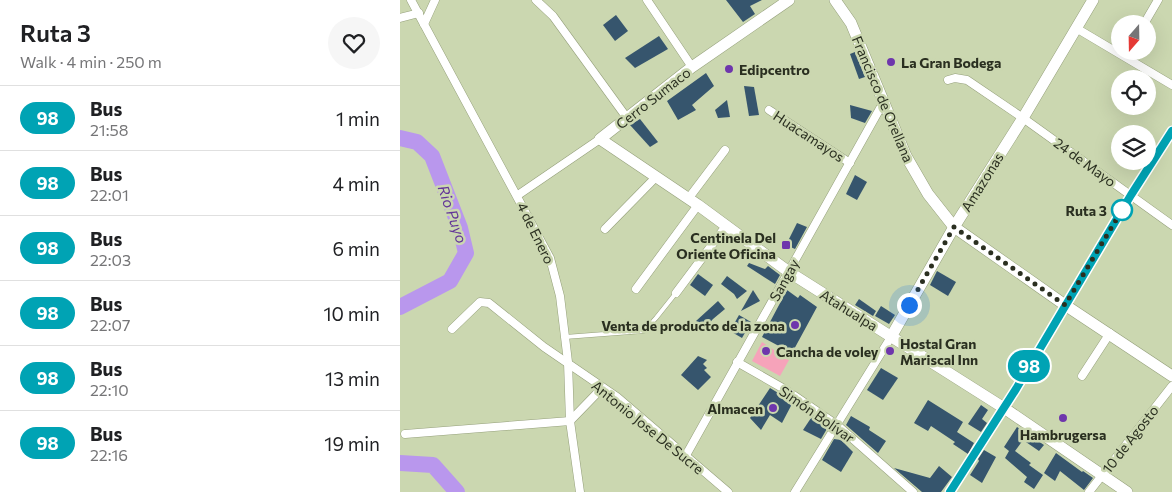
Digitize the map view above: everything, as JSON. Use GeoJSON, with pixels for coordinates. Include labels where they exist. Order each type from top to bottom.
{"type":"FeatureCollection","features":[{"type":"Feature","properties":{"kind":"street","name":"4 de Enero"},"geometry":{"type":"LineString","coordinates":[[411,0],[470,111],[518,195],[550,258],[560,296],[568,362],[570,421],[580,492]]}},
{"type":"Feature","properties":{"kind":"street"},"geometry":{"type":"LineString","coordinates":[[424,24],[435,0]]}},
{"type":"Feature","properties":{"kind":"street"},"geometry":{"type":"LineString","coordinates":[[536,0],[553,16],[627,118]]}},
{"type":"Feature","properties":{"kind":"street"},"geometry":{"type":"LineString","coordinates":[[647,0],[692,67]]}},
{"type":"Feature","properties":{"kind":"street","name":"Cerro Sumaco"},"geometry":{"type":"LineString","coordinates":[[518,195],[600,139],[692,67],[789,0]]}},
{"type":"Feature","properties":{"kind":"street","name":"Francisco de Orellana"},"geometry":{"type":"LineString","coordinates":[[835,0],[850,23],[906,156],[928,194],[954,227],[1065,305],[1110,333],[1172,376]]}},
{"type":"Feature","properties":{"kind":"street","name":"Amazonas"},"geometry":{"type":"LineString","coordinates":[[795,492],[891,337],[954,227],[1023,118],[1093,0]]}},
{"type":"Feature","properties":{"kind":"street"},"geometry":{"type":"LineString","coordinates":[[1149,15],[1158,0]]}},
{"type":"Feature","properties":{"kind":"street"},"geometry":{"type":"LineString","coordinates":[[400,18],[418,13]]}},
{"type":"Feature","properties":{"kind":"street"},"geometry":{"type":"LineString","coordinates":[[1076,28],[1111,46]]}},
{"type":"Feature","properties":{"kind":"street"},"geometry":{"type":"LineString","coordinates":[[1135,60],[1172,85]]}},
{"type":"Feature","properties":{"kind":"street","name":"24 de Mayo"},"geometry":{"type":"LineString","coordinates":[[948,80],[955,78],[967,80],[1172,225]]}},
{"type":"Feature","properties":{"kind":"street","name":"Sangay"},"geometry":{"type":"LineString","coordinates":[[685,457],[883,102]]}},
{"type":"Feature","properties":{"kind":"street","name":"Huacamayos"},"geometry":{"type":"LineString","coordinates":[[769,110],[850,163]]}},
{"type":"Feature","properties":{"kind":"street"},"geometry":{"type":"LineString","coordinates":[[950,492],[1004,408],[1131,195],[1172,131]]}},
{"type":"Feature","properties":{"kind":"street","name":"Atahualpa"},"geometry":{"type":"LineString","coordinates":[[600,139],[693,202],[789,272],[1004,408],[1127,492]]}},
{"type":"Feature","properties":{"kind":"street"},"geometry":{"type":"LineString","coordinates":[[636,289],[725,150]]}},
{"type":"Feature","properties":{"kind":"street"},"geometry":{"type":"LineString","coordinates":[[604,230],[656,177]]}},
{"type":"Feature","properties":{"kind":"street"},"geometry":{"type":"LineString","coordinates":[[676,293],[726,226]]}},
{"type":"Feature","properties":{"kind":"street","name":"Antonio Jose De Sucre"},"geometry":{"type":"LineString","coordinates":[[452,329],[480,302],[489,303],[544,347],[617,397],[728,492]]}},
{"type":"Feature","properties":{"kind":"street"},"geometry":{"type":"LineString","coordinates":[[1082,376],[1110,333]]}},
{"type":"Feature","properties":{"kind":"street","name":"Simón Bolívar"},"geometry":{"type":"LineString","coordinates":[[737,362],[786,390],[837,424],[913,492]]}},
{"type":"Feature","properties":{"kind":"street","name":"10 de Agosto"},"geometry":{"type":"LineString","coordinates":[[1089,492],[1172,386]]}},
{"type":"Feature","properties":{"kind":"street"},"geometry":{"type":"LineString","coordinates":[[405,434],[570,421],[602,388]]}},
{"type":"Feature","properties":{"kind":"lane"},"geometry":{"type":"LineString","coordinates":[[565,337],[644,331],[676,293]]}},
{"type":"Feature","properties":{"kind":"shaded area","name":"Cancha de voley"},"geometry":{"type":"Polygon","coordinates":[[[762,342],[789,360],[780,376],[752,361],[762,342]]]}},
{"type":"Feature","properties":{"kind":"building"},"geometry":{"type":"Polygon","coordinates":[[[726,0],[762,0],[750,6],[755,14],[743,22],[726,0]]]}},
{"type":"Feature","properties":{"kind":"building"},"geometry":{"type":"Polygon","coordinates":[[[616,15],[628,31],[615,41],[603,25],[616,15]]]}},
{"type":"Feature","properties":{"kind":"building"},"geometry":{"type":"Polygon","coordinates":[[[659,36],[668,49],[635,68],[625,58],[659,36]]]}},
{"type":"Feature","properties":{"kind":"building"},"geometry":{"type":"Polygon","coordinates":[[[855,52],[865,77],[859,79],[850,54],[855,52]]]}},
{"type":"Feature","properties":{"kind":"building"},"geometry":{"type":"Polygon","coordinates":[[[706,73],[714,86],[692,105],[696,110],[678,120],[667,101],[706,73]]]}},
{"type":"Feature","properties":{"kind":"building"},"geometry":{"type":"Polygon","coordinates":[[[744,86],[754,87],[759,115],[749,116],[744,86]]]}},
{"type":"Feature","properties":{"kind":"building"},"geometry":{"type":"Polygon","coordinates":[[[727,100],[730,117],[718,118],[715,110],[727,100]]]}},
{"type":"Feature","properties":{"kind":"building"},"geometry":{"type":"Polygon","coordinates":[[[850,105],[872,111],[865,123],[851,118],[850,105]]]}},
{"type":"Feature","properties":{"kind":"building"},"geometry":{"type":"Polygon","coordinates":[[[640,119],[658,142],[650,147],[630,125],[640,119]]]}},
{"type":"Feature","properties":{"kind":"building"},"geometry":{"type":"Polygon","coordinates":[[[855,175],[867,182],[857,200],[846,194],[855,175]]]}},
{"type":"Feature","properties":{"kind":"building"},"geometry":{"type":"Polygon","coordinates":[[[797,223],[807,227],[795,249],[786,245],[797,223]]]}},
{"type":"Feature","properties":{"kind":"building"},"geometry":{"type":"Polygon","coordinates":[[[749,263],[765,269],[768,266],[780,275],[775,284],[747,266],[749,263]]]}},
{"type":"Feature","properties":{"kind":"building"},"geometry":{"type":"Polygon","coordinates":[[[937,271],[956,282],[948,296],[930,285],[937,271]]]}},
{"type":"Feature","properties":{"kind":"building"},"geometry":{"type":"Polygon","coordinates":[[[698,274],[713,285],[705,296],[690,285],[698,274]]]}},
{"type":"Feature","properties":{"kind":"building"},"geometry":{"type":"Polygon","coordinates":[[[727,276],[747,291],[737,299],[734,294],[721,284],[727,276]]]}},
{"type":"Feature","properties":{"kind":"building"},"geometry":{"type":"Polygon","coordinates":[[[753,290],[760,301],[741,311],[753,290]]]}},
{"type":"Feature","properties":{"kind":"building","name":"Venta de producto de la zona"},"geometry":{"type":"Polygon","coordinates":[[[787,290],[798,298],[800,295],[817,307],[792,353],[762,337],[787,290]]]}},
{"type":"Feature","properties":{"kind":"building"},"geometry":{"type":"Polygon","coordinates":[[[859,299],[876,311],[873,316],[855,305],[859,299]]]}},
{"type":"Feature","properties":{"kind":"building"},"geometry":{"type":"Polygon","coordinates":[[[718,301],[725,309],[705,328],[696,321],[718,301]]]}},
{"type":"Feature","properties":{"kind":"building"},"geometry":{"type":"Polygon","coordinates":[[[881,306],[895,315],[889,324],[875,316],[881,306]]]}},
{"type":"Feature","properties":{"kind":"building"},"geometry":{"type":"Polygon","coordinates":[[[739,315],[751,322],[742,338],[730,331],[739,315]]]}},
{"type":"Feature","properties":{"kind":"building"},"geometry":{"type":"Polygon","coordinates":[[[698,356],[707,360],[703,364],[707,368],[704,370],[711,377],[698,390],[681,375],[698,356]]]}},
{"type":"Feature","properties":{"kind":"building"},"geometry":{"type":"Polygon","coordinates":[[[881,368],[898,378],[883,400],[867,390],[881,368]]]}},
{"type":"Feature","properties":{"kind":"building","name":"Almacen"},"geometry":{"type":"Polygon","coordinates":[[[770,388],[793,402],[782,423],[770,415],[761,430],[750,418],[770,388]]]}},
{"type":"Feature","properties":{"kind":"building"},"geometry":{"type":"Polygon","coordinates":[[[928,400],[963,422],[957,432],[974,443],[968,454],[953,444],[955,442],[931,426],[928,431],[914,423],[928,400]]]}},
{"type":"Feature","properties":{"kind":"building"},"geometry":{"type":"Polygon","coordinates":[[[981,405],[988,410],[982,419],[987,423],[981,432],[968,424],[981,405]]]}},
{"type":"Feature","properties":{"kind":"building"},"geometry":{"type":"Polygon","coordinates":[[[813,415],[828,427],[821,439],[803,430],[813,415]]]}},
{"type":"Feature","properties":{"kind":"building"},"geometry":{"type":"Polygon","coordinates":[[[851,416],[870,427],[869,430],[886,441],[878,453],[846,425],[851,416]]]}},
{"type":"Feature","properties":{"kind":"building"},"geometry":{"type":"Polygon","coordinates":[[[1017,427],[1044,445],[1039,451],[1023,440],[1015,451],[1031,463],[1029,465],[1043,475],[1034,489],[1024,482],[1027,477],[1005,458],[1009,451],[1004,447],[1017,427]]]}},
{"type":"Feature","properties":{"kind":"building"},"geometry":{"type":"Polygon","coordinates":[[[834,439],[841,440],[853,452],[841,472],[822,460],[834,439]]]}},
{"type":"Feature","properties":{"kind":"building"},"geometry":{"type":"Polygon","coordinates":[[[984,450],[996,457],[982,483],[970,475],[984,450]]]}},
{"type":"Feature","properties":{"kind":"building"},"geometry":{"type":"Polygon","coordinates":[[[1056,453],[1093,478],[1084,490],[1060,471],[1055,481],[1044,473],[1056,453]]]}},
{"type":"Feature","properties":{"kind":"building"},"geometry":{"type":"Polygon","coordinates":[[[939,466],[952,477],[941,492],[922,492],[894,468],[930,478],[939,466]]]}},
{"type":"Feature","properties":{"kind":"waterway","name":"Rio Puyo"},"geometry":{"type":"LineString","coordinates":[[400,138],[417,142],[432,156],[460,228],[466,253],[450,281],[400,307]]}},
{"type":"Feature","properties":{"kind":"waterway","name":"Rio Puyo"},"geometry":{"type":"LineString","coordinates":[[400,463],[433,465],[457,492]]}},
{"type":"Feature","properties":{"kind":"bus line","name":"98"},"geometry":{"type":"LineString","coordinates":[[950,492],[1016,389],[1131,195],[1172,131]]}},
{"type":"Feature","properties":{"kind":"place","name":"La Gran Bodega"},"geometry":{"type":"Point","coordinates":[891,62]}},
{"type":"Feature","properties":{"kind":"place","name":"Edipcentro"},"geometry":{"type":"Point","coordinates":[729,69]}},
{"type":"Feature","properties":{"kind":"place","name":"Ruta 3"},"geometry":{"type":"Point","coordinates":[1122,210]}},
{"type":"Feature","properties":{"kind":"place","name":"Centinela Del Oriente Oficina"},"geometry":{"type":"Point","coordinates":[786,245]}},
{"type":"Feature","properties":{"kind":"place","name":"Venta de producto de la zona"},"geometry":{"type":"Point","coordinates":[795,325]}},
{"type":"Feature","properties":{"kind":"place","name":"Cancha de voley"},"geometry":{"type":"Point","coordinates":[766,351]}},
{"type":"Feature","properties":{"kind":"place","name":"Hostal Gran Mariscal Inn"},"geometry":{"type":"Point","coordinates":[890,351]}},
{"type":"Feature","properties":{"kind":"place","name":"Almacen"},"geometry":{"type":"Point","coordinates":[773,408]}},
{"type":"Feature","properties":{"kind":"place","name":"Hambrugersa"},"geometry":{"type":"Point","coordinates":[1063,418]}},
{"type":"Feature","properties":{"kind":"route"},"geometry":{"type":"LineString","coordinates":[[909,305],[954,227],[1065,305],[1122,210]]}}]}
